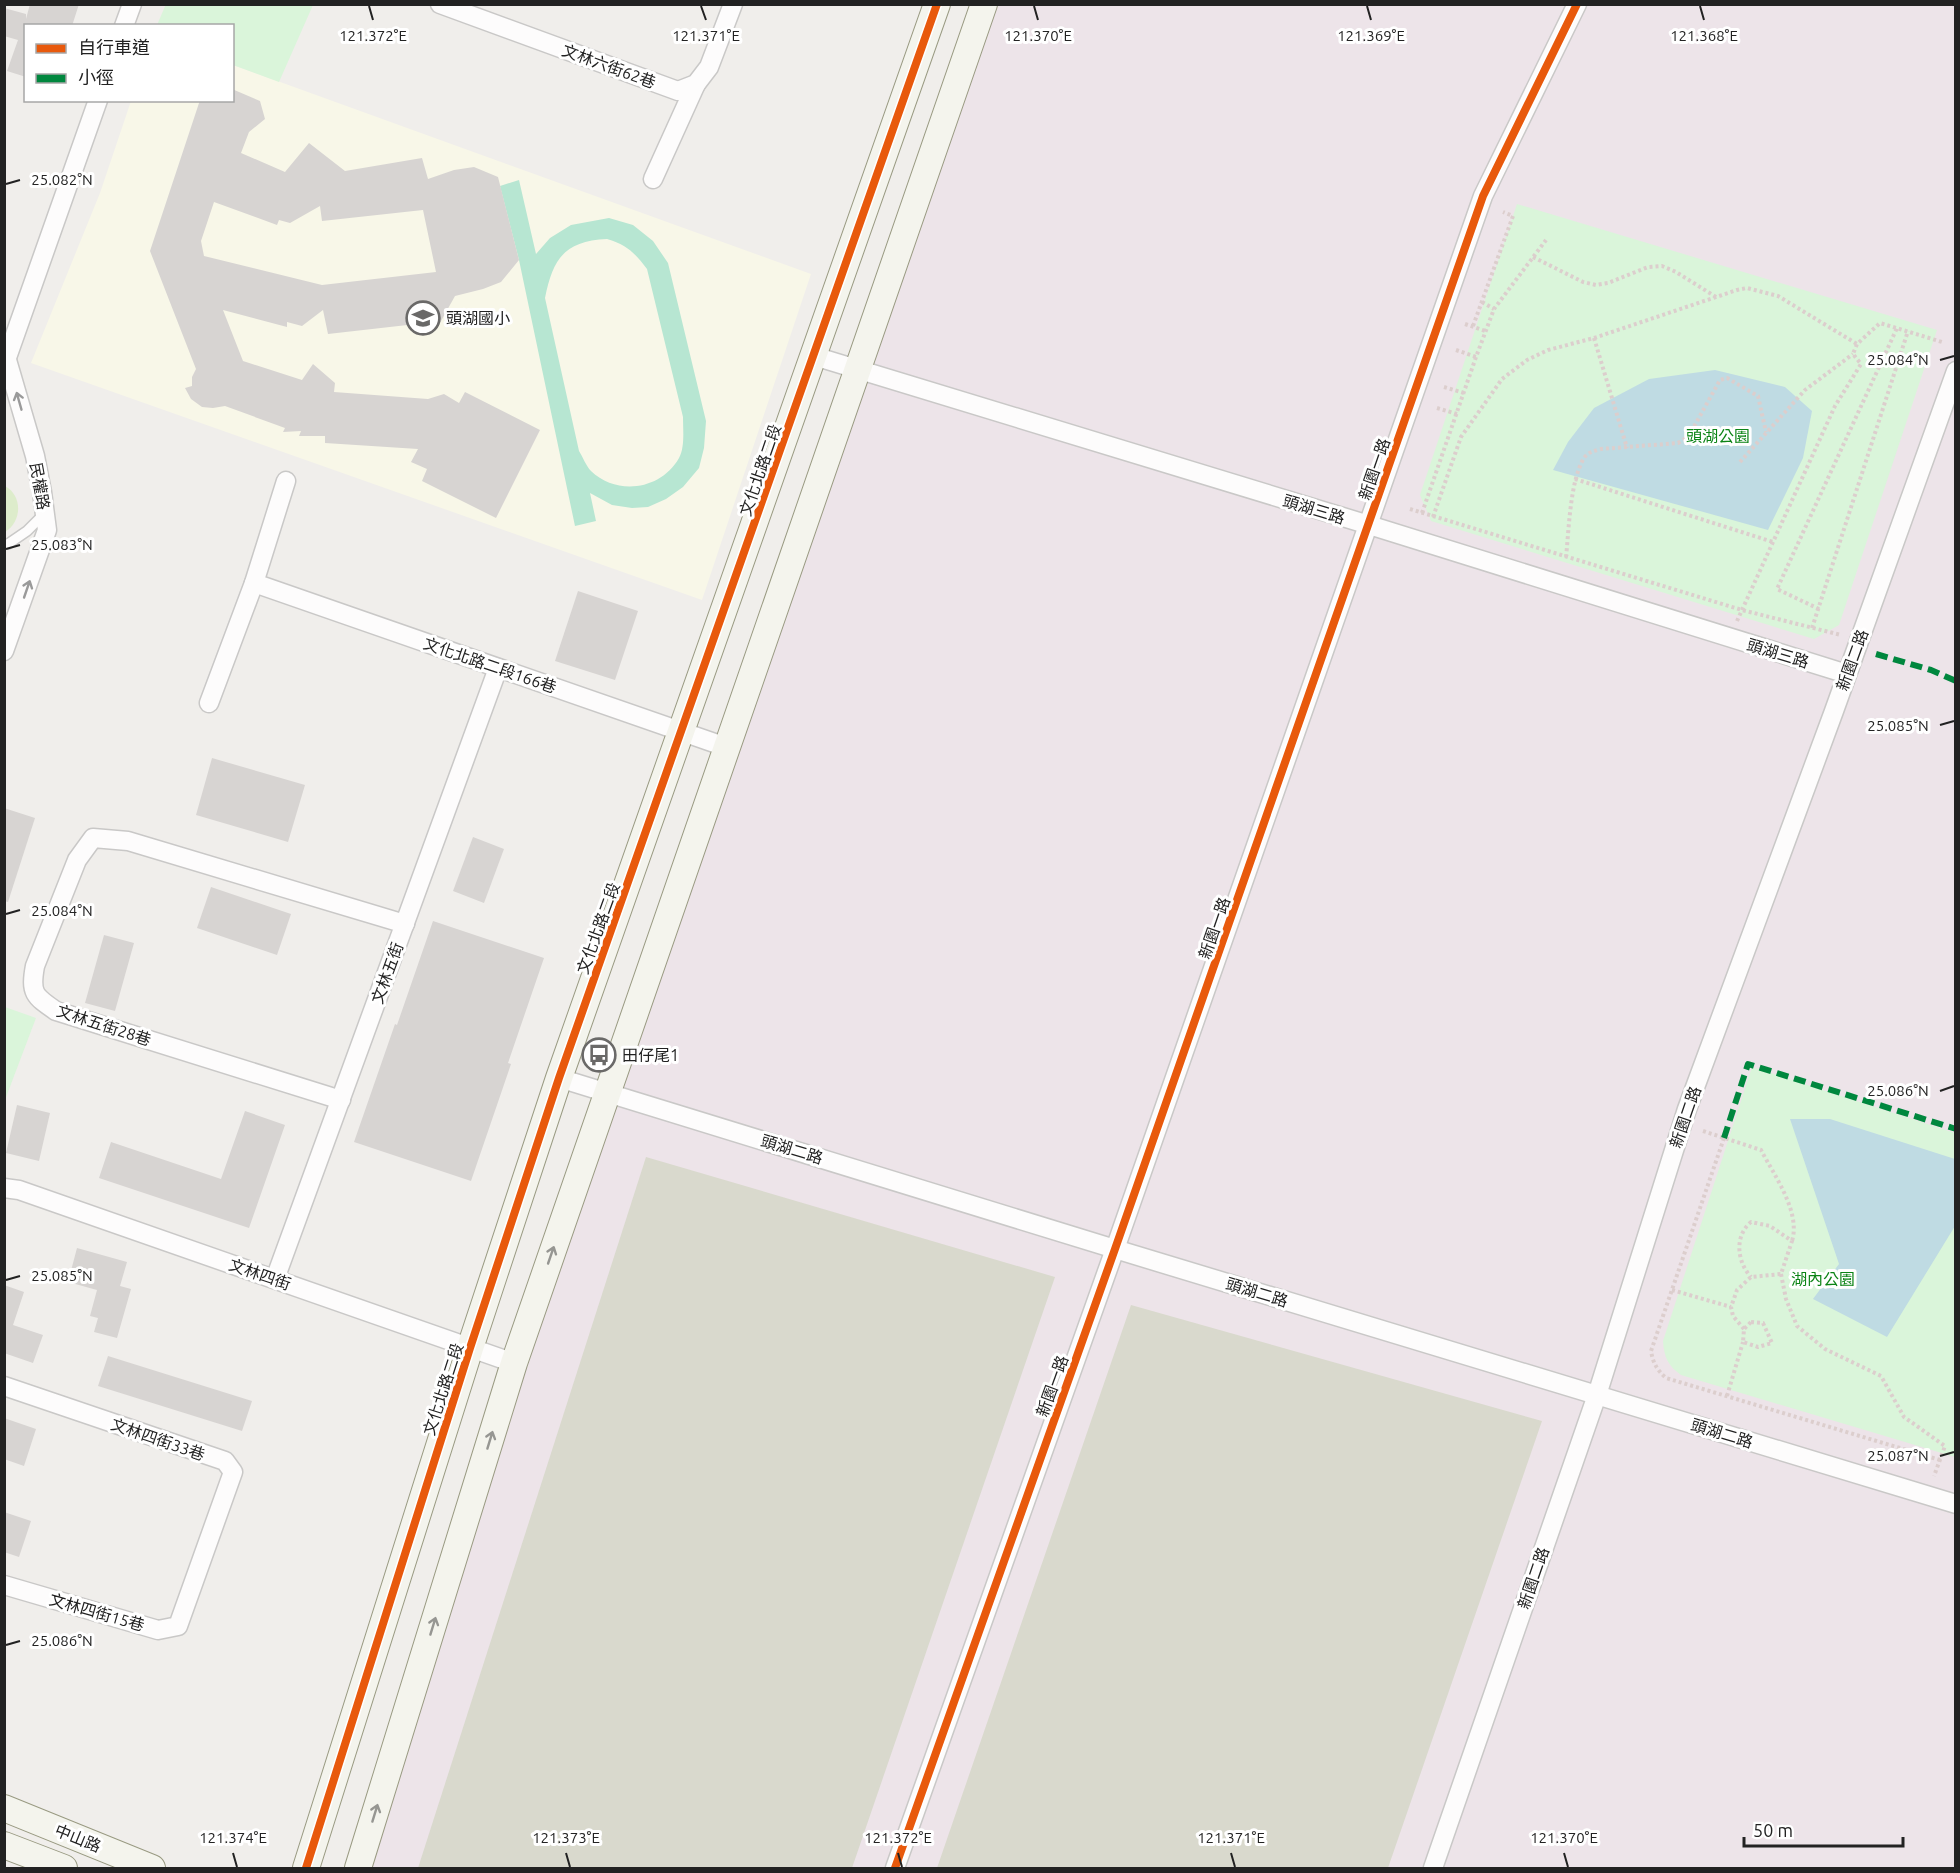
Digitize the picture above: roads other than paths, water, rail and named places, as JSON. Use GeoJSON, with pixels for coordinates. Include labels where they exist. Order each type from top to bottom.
{"type":"FeatureCollection","features":[{"type":"Feature","properties":{"kind":"street"},"geometry":{"type":"LineString","coordinates":[[125,24],[132,4]]}},
{"type":"Feature","properties":{"kind":"street","name":"文林六街62巷"},"geometry":{"type":"LineString","coordinates":[[440,4],[678,91],[696,84]]}},
{"type":"Feature","properties":{"kind":"street"},"geometry":{"type":"LineString","coordinates":[[654,179],[696,84],[709,67],[733,4]]}},
{"type":"Feature","properties":{"kind":"street","name":"文化北路二段"},"geometry":{"type":"LineString","coordinates":[[306,1869],[470,1348],[559,1078],[937,4]]}},
{"type":"Feature","properties":{"kind":"street"},"geometry":{"type":"LineString","coordinates":[[358,1869],[514,1363],[984,4]]}},
{"type":"Feature","properties":{"kind":"street","name":"新園一路"},"geometry":{"type":"LineString","coordinates":[[895,1869],[1484,196],[1577,4]]}},
{"type":"Feature","properties":{"kind":"street","name":"民權路"},"geometry":{"type":"LineString","coordinates":[[5,643],[47,530],[35,456],[5,362],[97,102]]}},
{"type":"Feature","properties":{"kind":"street","name":"頭湖三路"},"geometry":{"type":"LineString","coordinates":[[814,356],[1848,674]]}},
{"type":"Feature","properties":{"kind":"street","name":"新園二路"},"geometry":{"type":"LineString","coordinates":[[1433,1869],[1597,1395],[1687,1109],[1848,674],[1956,371]]}},
{"type":"Feature","properties":{"kind":"street"},"geometry":{"type":"LineString","coordinates":[[209,703],[254,583],[285,481]]}},
{"type":"Feature","properties":{"kind":"street","name":"文化北路二段166巷"},"geometry":{"type":"LineString","coordinates":[[254,583],[726,747]]}},
{"type":"Feature","properties":{"kind":"street","name":"文林五街"},"geometry":{"type":"LineString","coordinates":[[275,1279],[498,668]]}},
{"type":"Feature","properties":{"kind":"street","name":"文林五街28巷"},"geometry":{"type":"LineString","coordinates":[[341,1100],[56,1011],[37,998],[32,984],[35,966],[77,860],[93,838],[128,841],[405,924]]}},
{"type":"Feature","properties":{"kind":"street","name":"頭湖二路"},"geometry":{"type":"LineString","coordinates":[[559,1078],[1956,1504]]}},
{"type":"Feature","properties":{"kind":"street","name":"文林四街"},"geometry":{"type":"LineString","coordinates":[[4,1188],[19,1190],[514,1363]]}},
{"type":"Feature","properties":{"kind":"street","name":"文林四街33巷"},"geometry":{"type":"LineString","coordinates":[[4,1386],[225,1461],[233,1472],[207,1546]]}},
{"type":"Feature","properties":{"kind":"street","name":"文林四街15巷"},"geometry":{"type":"LineString","coordinates":[[4,1585],[158,1630],[178,1626],[207,1546]]}},
{"type":"Feature","properties":{"kind":"street","name":"中山路"},"geometry":{"type":"LineString","coordinates":[[4,1808],[152,1869]]}},
{"type":"Feature","properties":{"kind":"street","name":"中山路"},"geometry":{"type":"LineString","coordinates":[[4,1845],[64,1869]]}},
{"type":"Feature","properties":{"kind":"lane"},"geometry":{"type":"LineString","coordinates":[[4,544],[8,544],[27,531],[44,514]]}},
{"type":"Feature","properties":{"kind":"water"},"geometry":{"type":"Polygon","coordinates":[[[1715,370],[1785,387],[1812,411],[1803,458],[1768,530],[1553,470],[1568,442],[1594,408],[1649,379],[1715,370]]]}},
{"type":"Feature","properties":{"kind":"water"},"geometry":{"type":"Polygon","coordinates":[[[1790,1119],[1830,1119],[1955,1159],[1955,1226],[1887,1337],[1813,1299],[1839,1264],[1790,1119]]]}},
{"type":"Feature","properties":{"kind":"place","name":"頭湖國小"},"geometry":{"type":"Point","coordinates":[423,318]}},
{"type":"Feature","properties":{"kind":"place","name":"田仔尾1"},"geometry":{"type":"Point","coordinates":[599,1055]}},
{"type":"Feature","properties":{"kind":"park label","name":"頭湖公園"},"geometry":{"type":"Point","coordinates":[1718,436]}},
{"type":"Feature","properties":{"kind":"park label","name":"湖內公園"},"geometry":{"type":"Point","coordinates":[1823,1279]}}]}
